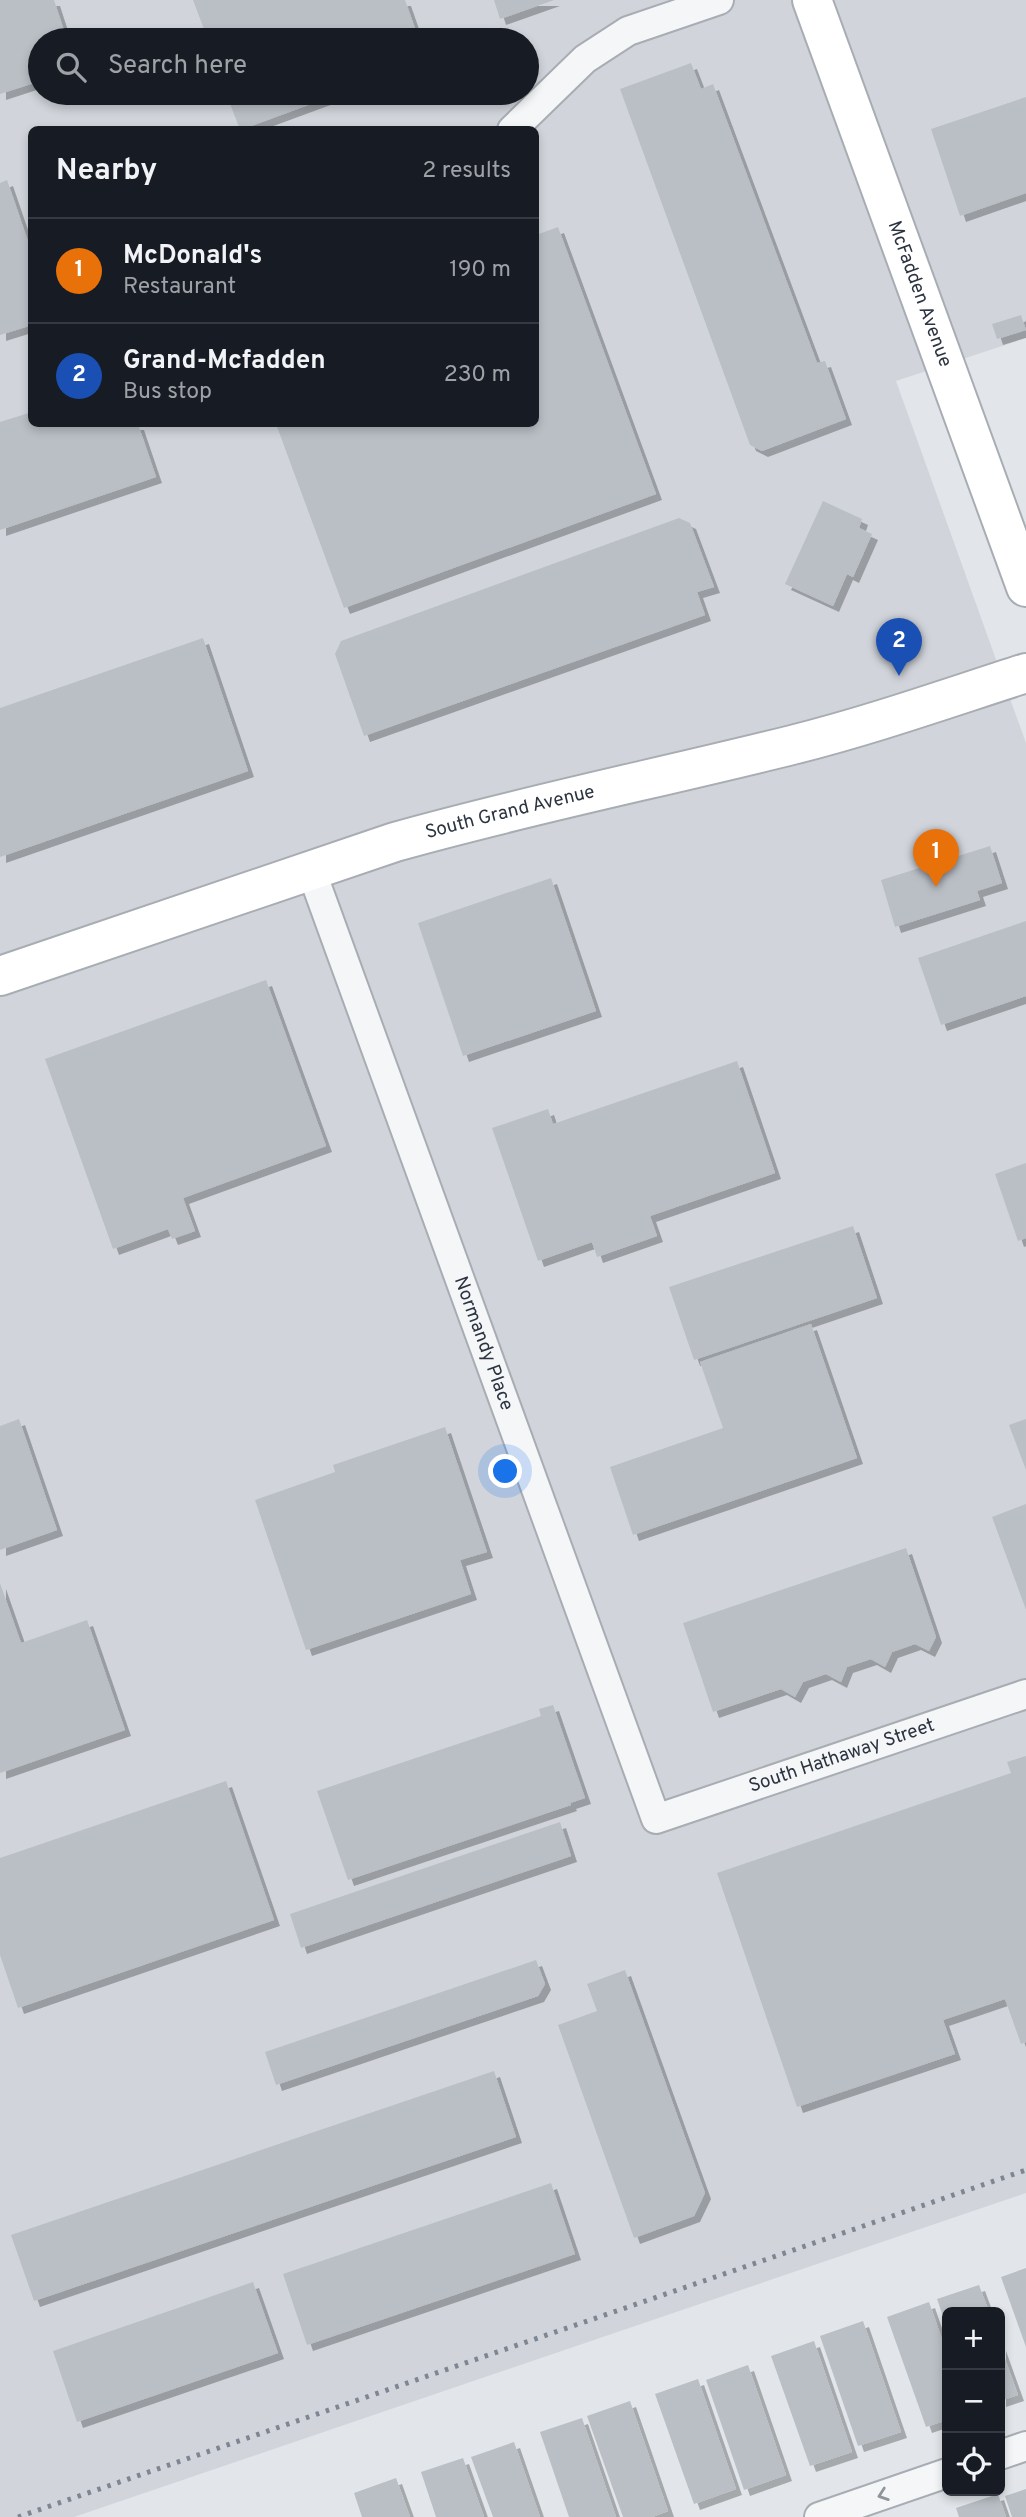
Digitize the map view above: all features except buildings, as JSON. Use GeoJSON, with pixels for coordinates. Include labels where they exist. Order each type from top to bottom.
{"type":"FeatureCollection","features":[{"type":"Feature","properties":{"kind":"main road","name":"McFadden Avenue"},"geometry":{"type":"LineString","coordinates":[[812,0],[1026,587]]}},
{"type":"Feature","properties":{"kind":"main road","name":"South Grand Avenue"},"geometry":{"type":"LineString","coordinates":[[0,976],[395,842],[461,823],[792,745],[874,723],[1026,673]]}},
{"type":"Feature","properties":{"kind":"street"},"geometry":{"type":"LineString","coordinates":[[539,104],[585,59],[628,31],[719,0]]}},
{"type":"Feature","properties":{"kind":"street"},"geometry":{"type":"LineString","coordinates":[[516,126],[538,105]]}},
{"type":"Feature","properties":{"kind":"street","name":"Normandy Place"},"geometry":{"type":"LineString","coordinates":[[311,870],[656,1819]]}},
{"type":"Feature","properties":{"kind":"street","name":"South Hathaway Street"},"geometry":{"type":"LineString","coordinates":[[656,1819],[1026,1695]]}},
{"type":"Feature","properties":{"kind":"street"},"geometry":{"type":"LineString","coordinates":[[1005,2453],[1026,2446]]}},
{"type":"Feature","properties":{"kind":"street"},"geometry":{"type":"LineString","coordinates":[[819,2517],[942,2475]]}},
{"type":"Feature","properties":{"kind":"shaded area"},"geometry":{"type":"Polygon","coordinates":[[[0,0],[1026,0],[1026,338],[896,381],[1026,743],[1026,2193],[74,2517],[0,2517],[0,0]]]}},
{"type":"Feature","properties":{"kind":"railway"},"geometry":{"type":"LineString","coordinates":[[18,2517],[1026,2170]]}},
{"type":"Feature","properties":{"kind":"place","name":"Grand-Mcfadden"},"geometry":{"type":"Point","coordinates":[899,676]}},
{"type":"Feature","properties":{"kind":"place","name":"McDonald's"},"geometry":{"type":"Point","coordinates":[936,887]}}]}
